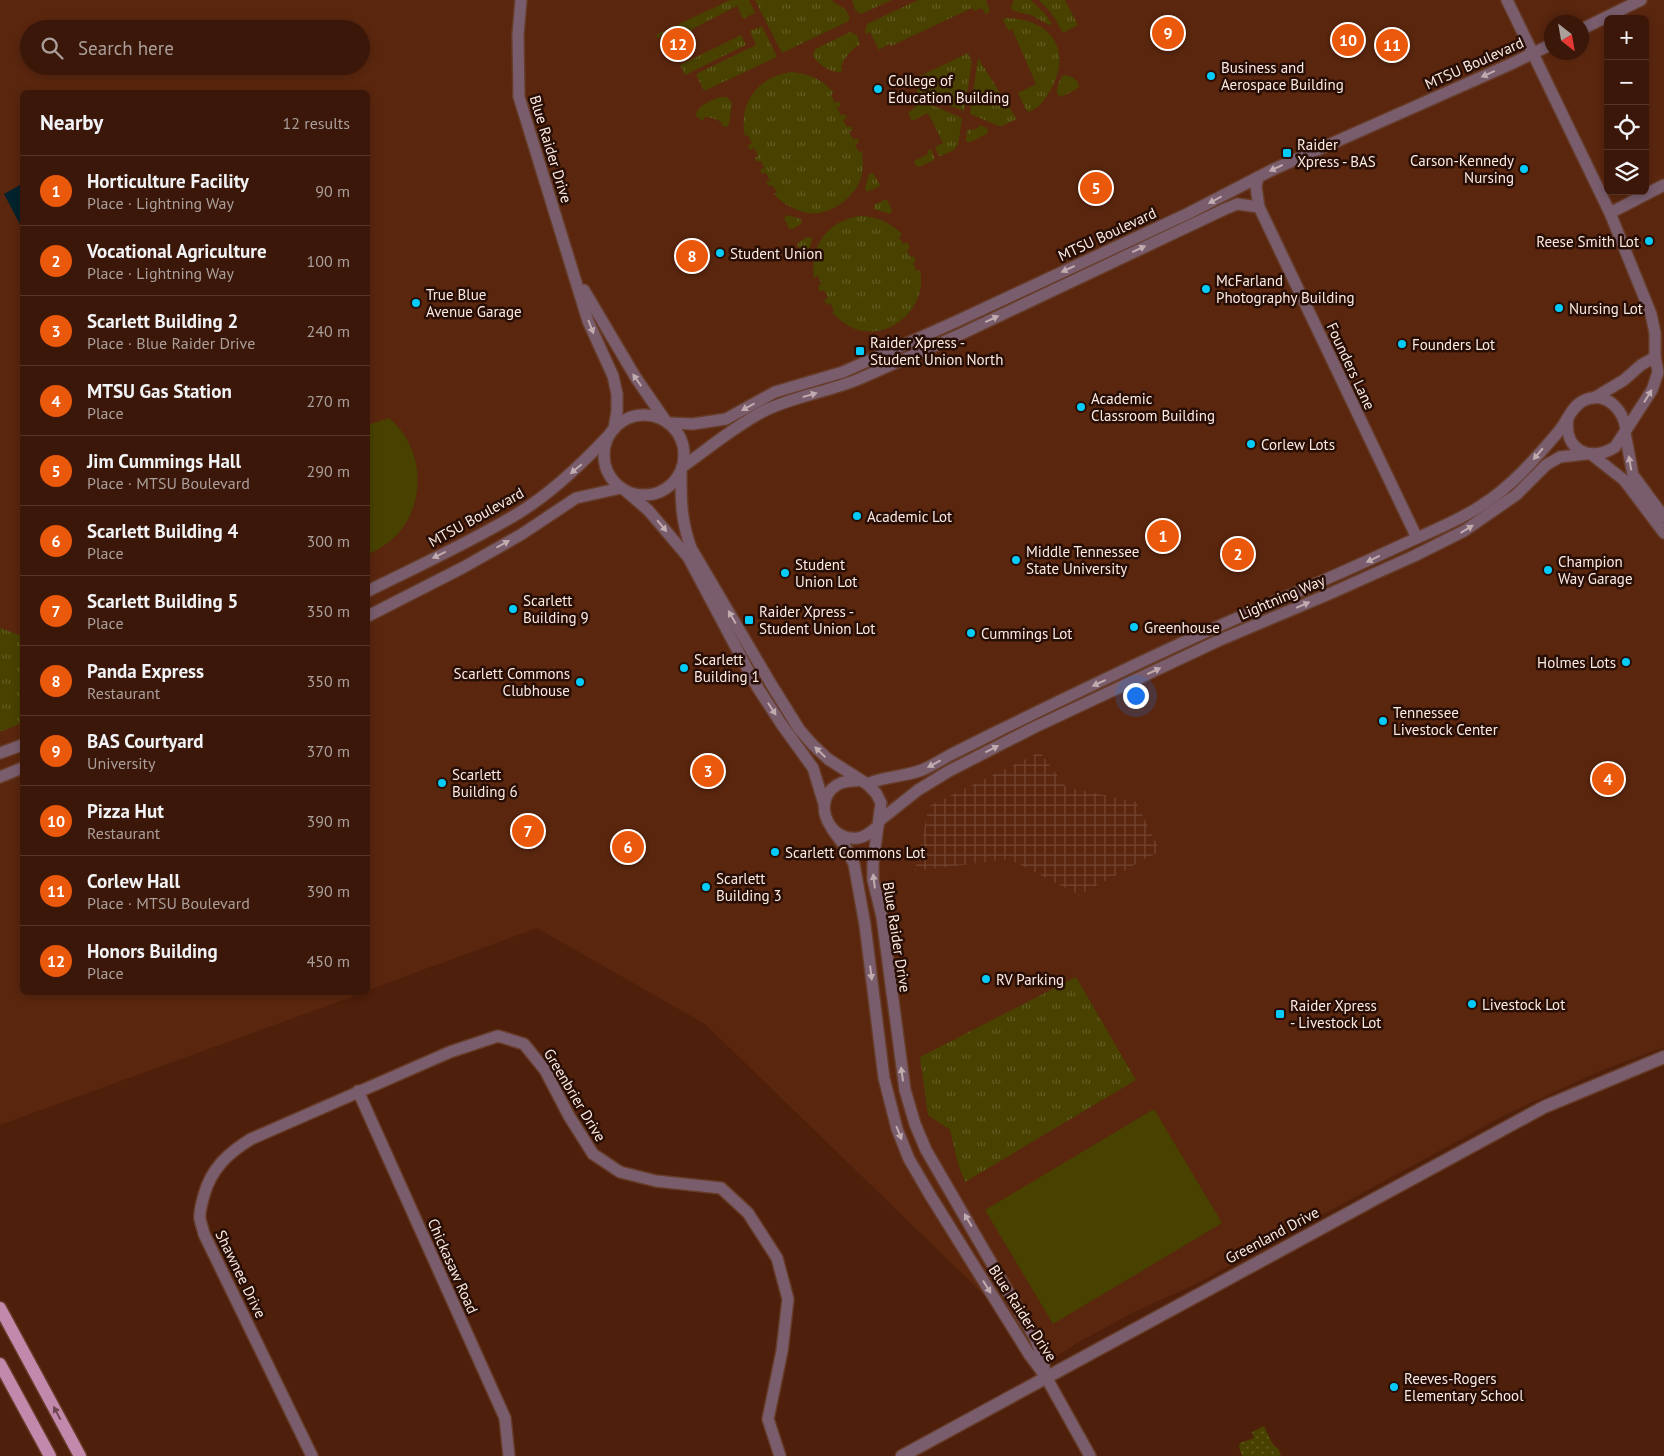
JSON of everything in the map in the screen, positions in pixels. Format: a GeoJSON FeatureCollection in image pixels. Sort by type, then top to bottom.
{"type":"FeatureCollection","features":[{"type":"Feature","properties":{"kind":"main road"},"geometry":{"type":"LineString","coordinates":[[0,1308],[80,1456]]}},
{"type":"Feature","properties":{"kind":"main road"},"geometry":{"type":"LineString","coordinates":[[0,1364],[50,1456]]}},
{"type":"Feature","properties":{"kind":"street","name":"Blue Raider Drive"},"geometry":{"type":"LineString","coordinates":[[521,0],[518,35],[519,97],[588,321],[613,376],[616,388],[617,411],[612,432]]}},
{"type":"Feature","properties":{"kind":"street"},"geometry":{"type":"LineString","coordinates":[[1507,0],[1610,213],[1652,314],[1658,372],[1652,390],[1615,447],[1606,453],[1589,454]]}},
{"type":"Feature","properties":{"kind":"street"},"geometry":{"type":"LineString","coordinates":[[1589,26],[1641,0]]}},
{"type":"Feature","properties":{"kind":"street","name":"MTSU Boulevard"},"geometry":{"type":"LineString","coordinates":[[666,422],[693,424],[726,418],[775,392],[842,372],[955,322],[1189,213],[1258,177],[1544,48]]}},
{"type":"Feature","properties":{"kind":"street","name":"Founders Lane"},"geometry":{"type":"LineString","coordinates":[[1258,177],[1256,187],[1259,207],[1417,538]]}},
{"type":"Feature","properties":{"kind":"street"},"geometry":{"type":"LineString","coordinates":[[1610,213],[1664,185]]}},
{"type":"Feature","properties":{"kind":"street","name":"MTSU Boulevard"},"geometry":{"type":"LineString","coordinates":[[682,470],[728,434],[764,411],[859,379],[961,334],[1237,204],[1259,207]]}},
{"type":"Feature","properties":{"kind":"street","name":"Blue Raider Drive"},"geometry":{"type":"LineString","coordinates":[[574,273],[636,378],[666,422]]}},
{"type":"Feature","properties":{"kind":"street"},"geometry":{"type":"LineString","coordinates":[[1594,398],[1624,380],[1641,365],[1655,357]]}},
{"type":"Feature","properties":{"kind":"street"},"geometry":{"type":"LineString","coordinates":[[1664,517],[1633,475],[1622,415],[1615,405],[1603,398],[1584,400],[1568,416],[1569,437],[1576,448],[1589,454],[1624,480],[1664,533]]}},
{"type":"Feature","properties":{"kind":"street"},"geometry":{"type":"LineString","coordinates":[[643,415],[653,416],[666,422],[674,428],[681,438],[684,450],[681,509],[691,548],[799,729],[828,759],[864,782],[876,793],[881,803],[879,824],[870,833],[859,838],[847,837],[836,833],[832,828],[824,813],[824,804],[813,768],[756,684],[688,557],[648,510],[616,484],[608,473],[604,460],[605,447],[612,432],[624,421],[643,415]]}},
{"type":"Feature","properties":{"kind":"street","name":"Lightning Way"},"geometry":{"type":"LineString","coordinates":[[864,782],[923,770],[996,732],[1118,674],[1348,570],[1481,506],[1502,491],[1537,457],[1560,430],[1568,416]]}},
{"type":"Feature","properties":{"kind":"street","name":"MTSU Boulevard"},"geometry":{"type":"LineString","coordinates":[[370,589],[470,540],[518,513],[578,468],[612,432]]}},
{"type":"Feature","properties":{"kind":"street","name":"Lightning Way"},"geometry":{"type":"LineString","coordinates":[[879,824],[918,790],[949,771],[1033,728],[1236,633],[1329,594],[1464,531],[1516,495],[1546,465],[1560,457],[1589,454]]}},
{"type":"Feature","properties":{"kind":"street"},"geometry":{"type":"LineString","coordinates":[[370,615],[464,567],[522,534],[576,498],[624,490],[639,496],[663,491],[673,483],[682,470]]}},
{"type":"Feature","properties":{"kind":"street"},"geometry":{"type":"LineString","coordinates":[[0,754],[20,746]]}},
{"type":"Feature","properties":{"kind":"street"},"geometry":{"type":"LineString","coordinates":[[0,778],[20,769]]}},
{"type":"Feature","properties":{"kind":"street"},"geometry":{"type":"LineString","coordinates":[[824,804],[832,789],[840,784],[864,782]]}},
{"type":"Feature","properties":{"kind":"street","name":"Blue Raider Drive"},"geometry":{"type":"LineString","coordinates":[[879,824],[873,864],[873,880],[882,918],[905,1090],[915,1124],[926,1150],[1035,1338],[1042,1357],[1046,1377]]}},
{"type":"Feature","properties":{"kind":"street","name":"Blue Raider Drive"},"geometry":{"type":"LineString","coordinates":[[832,828],[846,848],[854,864],[865,925],[884,1078],[898,1129],[910,1159],[930,1195],[1029,1354],[1046,1377]]}},
{"type":"Feature","properties":{"kind":"street","name":"Greenbrier Drive"},"geometry":{"type":"LineString","coordinates":[[358,1091],[450,1052],[498,1036],[524,1044],[545,1070],[569,1116],[593,1154],[620,1172],[656,1181],[721,1188],[748,1213],[777,1258],[788,1298],[782,1351],[768,1420],[780,1456]]}},
{"type":"Feature","properties":{"kind":"street","name":"Greenland Drive"},"geometry":{"type":"LineString","coordinates":[[902,1456],[1544,1107],[1664,1057]]}},
{"type":"Feature","properties":{"kind":"street","name":"Shawnee Drive"},"geometry":{"type":"LineString","coordinates":[[312,1456],[204,1234],[200,1218],[201,1205],[206,1186],[214,1170],[234,1148],[358,1091]]}},
{"type":"Feature","properties":{"kind":"street","name":"Chickasaw Road"},"geometry":{"type":"LineString","coordinates":[[358,1091],[505,1418],[509,1456]]}},
{"type":"Feature","properties":{"kind":"street"},"geometry":{"type":"LineString","coordinates":[[1046,1377],[1090,1456]]}},
{"type":"Feature","properties":{"kind":"shaded area","name":"Middle Tennessee State University"},"geometry":{"type":"Polygon","coordinates":[[[0,0],[1664,0],[1664,1047],[1600,1071],[1507,1114],[1194,1285],[1136,1311],[1079,1342],[1051,1360],[705,1024],[537,928],[370,989],[370,90],[20,90],[20,995],[357,995],[0,1125],[0,0]]]}},
{"type":"Feature","properties":{"kind":"shaded area"},"geometry":{"type":"Polygon","coordinates":[[[1040,752],[1066,787],[1136,802],[1160,851],[1079,895],[1009,859],[915,871],[929,806],[1040,752]]]}},
{"type":"Feature","properties":{"kind":"green space"},"geometry":{"type":"Polygon","coordinates":[[[730,0],[749,0],[755,13],[743,19],[737,6],[679,37],[675,29],[657,38],[656,35],[730,0]]]}},
{"type":"Feature","properties":{"kind":"green space"},"geometry":{"type":"Polygon","coordinates":[[[755,0],[831,0],[846,10],[849,21],[782,53],[755,0]]]}},
{"type":"Feature","properties":{"kind":"green space"},"geometry":{"type":"Polygon","coordinates":[[[852,0],[892,0],[861,14],[855,10],[852,0]]]}},
{"type":"Feature","properties":{"kind":"green space"},"geometry":{"type":"Polygon","coordinates":[[[918,0],[986,0],[990,11],[986,15],[982,8],[974,11],[972,8],[879,50],[870,32],[866,34],[865,32],[867,24],[918,0]]]}},
{"type":"Feature","properties":{"kind":"green space"},"geometry":{"type":"Polygon","coordinates":[[[1014,0],[1031,0],[1052,24],[1049,25],[1031,15],[1013,11],[1011,7],[1014,0]]]}},
{"type":"Feature","properties":{"kind":"green space"},"geometry":{"type":"Polygon","coordinates":[[[1039,0],[1065,0],[1078,25],[1063,33],[1052,14],[1039,0]]]}},
{"type":"Feature","properties":{"kind":"green space"},"geometry":{"type":"Polygon","coordinates":[[[1007,18],[1036,24],[1054,40],[1058,51],[1057,76],[1050,91],[1036,108],[1029,112],[1026,110],[1018,93],[1036,84],[1012,29],[1009,31],[1002,19],[1007,18]]]}},
{"type":"Feature","properties":{"kind":"green space"},"geometry":{"type":"Polygon","coordinates":[[[762,26],[777,57],[704,91],[696,74],[756,45],[750,31],[762,26]]]}},
{"type":"Feature","properties":{"kind":"green space"},"geometry":{"type":"Polygon","coordinates":[[[850,32],[857,35],[860,44],[848,55],[841,68],[843,69],[840,72],[836,72],[820,64],[813,55],[815,49],[850,32]]]}},
{"type":"Feature","properties":{"kind":"green space"},"geometry":{"type":"Polygon","coordinates":[[[741,35],[746,45],[685,75],[680,65],[741,35]]]}},
{"type":"Feature","properties":{"kind":"green space"},"geometry":{"type":"Polygon","coordinates":[[[968,53],[972,62],[964,111],[917,93],[918,77],[968,53]]]}},
{"type":"Feature","properties":{"kind":"green space"},"geometry":{"type":"Polygon","coordinates":[[[978,58],[1016,118],[1015,120],[999,126],[970,114],[978,58]]]}},
{"type":"Feature","properties":{"kind":"green space"},"geometry":{"type":"Polygon","coordinates":[[[792,72],[815,78],[834,93],[831,95],[835,103],[839,101],[841,106],[837,108],[841,115],[845,114],[847,118],[843,120],[847,127],[851,126],[853,130],[849,132],[853,140],[857,138],[859,142],[855,145],[859,152],[862,151],[862,174],[856,188],[851,195],[836,207],[820,213],[799,211],[787,205],[774,194],[777,192],[772,185],[768,186],[766,182],[770,180],[766,173],[762,174],[760,170],[764,168],[761,161],[756,162],[755,158],[758,156],[754,148],[750,150],[748,145],[752,143],[748,135],[745,136],[745,113],[753,93],[769,79],[792,72]]]}},
{"type":"Feature","properties":{"kind":"green space"},"geometry":{"type":"Polygon","coordinates":[[[1064,75],[1074,78],[1078,82],[1079,87],[1061,97],[1057,94],[1057,89],[1064,75]]]}},
{"type":"Feature","properties":{"kind":"green space"},"geometry":{"type":"Polygon","coordinates":[[[720,97],[727,97],[732,103],[727,127],[722,126],[723,124],[719,121],[709,117],[704,117],[704,120],[702,120],[696,116],[702,106],[720,97]]]}},
{"type":"Feature","properties":{"kind":"green space"},"geometry":{"type":"Polygon","coordinates":[[[922,101],[962,118],[958,145],[954,150],[939,156],[935,147],[943,143],[928,113],[912,121],[908,113],[922,101]]]}},
{"type":"Feature","properties":{"kind":"green space"},"geometry":{"type":"Polygon","coordinates":[[[981,125],[988,129],[987,134],[971,142],[966,142],[967,130],[976,129],[981,125]]]}},
{"type":"Feature","properties":{"kind":"green space"},"geometry":{"type":"Polygon","coordinates":[[[931,149],[934,160],[919,167],[916,166],[914,161],[928,154],[927,151],[931,149]]]}},
{"type":"Feature","properties":{"kind":"green space"},"geometry":{"type":"Polygon","coordinates":[[[873,173],[880,185],[867,192],[865,188],[869,174],[873,173]]]}},
{"type":"Feature","properties":{"kind":"green space"},"geometry":{"type":"Polygon","coordinates":[[[887,200],[892,210],[890,214],[874,209],[874,205],[887,200]]]}},
{"type":"Feature","properties":{"kind":"green space"},"geometry":{"type":"Polygon","coordinates":[[[788,215],[801,219],[802,223],[793,229],[789,229],[784,218],[788,215]]]}},
{"type":"Feature","properties":{"kind":"green space"},"geometry":{"type":"Polygon","coordinates":[[[859,216],[882,220],[902,234],[899,237],[903,244],[907,242],[910,248],[907,250],[910,257],[914,256],[916,261],[913,263],[917,271],[920,270],[921,283],[919,295],[913,307],[896,324],[884,329],[858,330],[841,321],[832,313],[834,311],[830,303],[827,305],[824,300],[828,298],[824,290],[820,292],[818,286],[821,284],[818,276],[814,278],[813,266],[815,256],[823,237],[838,223],[859,216]]]}},
{"type":"Feature","properties":{"kind":"green space"},"geometry":{"type":"Polygon","coordinates":[[[807,237],[811,237],[812,240],[808,254],[805,256],[797,245],[807,237]]]}},
{"type":"Feature","properties":{"kind":"green space"},"geometry":{"type":"Polygon","coordinates":[[[389,418],[398,426],[414,455],[418,481],[413,507],[401,530],[390,541],[370,554],[370,424],[389,418]]]}},
{"type":"Feature","properties":{"kind":"green space"},"geometry":{"type":"Polygon","coordinates":[[[0,628],[20,635],[20,724],[0,732],[0,628]]]}},
{"type":"Feature","properties":{"kind":"green space"},"geometry":{"type":"Polygon","coordinates":[[[1076,977],[1136,1080],[965,1182],[958,1164],[950,1130],[928,1115],[920,1057],[1076,977]]]}},
{"type":"Feature","properties":{"kind":"green space"},"geometry":{"type":"Polygon","coordinates":[[[1154,1109],[1222,1223],[1053,1324],[985,1210],[1154,1109]]]}},
{"type":"Feature","properties":{"kind":"green space"},"geometry":{"type":"Polygon","coordinates":[[[1264,1426],[1281,1456],[1242,1456],[1239,1447],[1240,1443],[1254,1438],[1252,1432],[1264,1426]]]}},
{"type":"Feature","properties":{"kind":"water"},"geometry":{"type":"Polygon","coordinates":[[[20,185],[20,224],[4,194],[20,185]]]}},
{"type":"Feature","properties":{"kind":"place","name":"BAS Courtyard"},"geometry":{"type":"Point","coordinates":[1168,33]}},
{"type":"Feature","properties":{"kind":"place","name":"Pizza Hut"},"geometry":{"type":"Point","coordinates":[1348,40]}},
{"type":"Feature","properties":{"kind":"place","name":"Honors Building"},"geometry":{"type":"Point","coordinates":[678,44]}},
{"type":"Feature","properties":{"kind":"place","name":"Corlew Hall"},"geometry":{"type":"Point","coordinates":[1392,45]}},
{"type":"Feature","properties":{"kind":"place","name":"Business and Aerospace Building"},"geometry":{"type":"Point","coordinates":[1211,76]}},
{"type":"Feature","properties":{"kind":"place","name":"College of Education Building"},"geometry":{"type":"Point","coordinates":[878,89]}},
{"type":"Feature","properties":{"kind":"place","name":"Raider Xpress - BAS"},"geometry":{"type":"Point","coordinates":[1287,153]}},
{"type":"Feature","properties":{"kind":"place","name":"Carson-Kennedy Nursing"},"geometry":{"type":"Point","coordinates":[1524,169]}},
{"type":"Feature","properties":{"kind":"place","name":"Jim Cummings Hall"},"geometry":{"type":"Point","coordinates":[1096,188]}},
{"type":"Feature","properties":{"kind":"place","name":"Reese Smith Lot"},"geometry":{"type":"Point","coordinates":[1649,241]}},
{"type":"Feature","properties":{"kind":"place","name":"Student Union"},"geometry":{"type":"Point","coordinates":[720,253]}},
{"type":"Feature","properties":{"kind":"place","name":"Panda Express"},"geometry":{"type":"Point","coordinates":[692,256]}},
{"type":"Feature","properties":{"kind":"place","name":"McFarland Photography Building"},"geometry":{"type":"Point","coordinates":[1206,289]}},
{"type":"Feature","properties":{"kind":"place","name":"True Blue Avenue Garage"},"geometry":{"type":"Point","coordinates":[416,303]}},
{"type":"Feature","properties":{"kind":"place","name":"Nursing Lot"},"geometry":{"type":"Point","coordinates":[1559,308]}},
{"type":"Feature","properties":{"kind":"place","name":"Founders Lot"},"geometry":{"type":"Point","coordinates":[1402,344]}},
{"type":"Feature","properties":{"kind":"place","name":"Raider Xpress - Student Union North"},"geometry":{"type":"Point","coordinates":[860,351]}},
{"type":"Feature","properties":{"kind":"place","name":"Academic Classroom Building"},"geometry":{"type":"Point","coordinates":[1081,407]}},
{"type":"Feature","properties":{"kind":"place","name":"Corlew Lots"},"geometry":{"type":"Point","coordinates":[1251,444]}},
{"type":"Feature","properties":{"kind":"place","name":"Academic Lot"},"geometry":{"type":"Point","coordinates":[857,516]}},
{"type":"Feature","properties":{"kind":"place","name":"Horticulture Facility"},"geometry":{"type":"Point","coordinates":[1163,536]}},
{"type":"Feature","properties":{"kind":"place","name":"Vocational Agriculture"},"geometry":{"type":"Point","coordinates":[1238,554]}},
{"type":"Feature","properties":{"kind":"place","name":"Middle Tennessee State University"},"geometry":{"type":"Point","coordinates":[1016,560]}},
{"type":"Feature","properties":{"kind":"place","name":"Champion Way Garage"},"geometry":{"type":"Point","coordinates":[1548,570]}},
{"type":"Feature","properties":{"kind":"place","name":"Student Union Lot"},"geometry":{"type":"Point","coordinates":[785,573]}},
{"type":"Feature","properties":{"kind":"place","name":"Scarlett Building 9"},"geometry":{"type":"Point","coordinates":[513,609]}},
{"type":"Feature","properties":{"kind":"place","name":"Raider Xpress - Student Union Lot"},"geometry":{"type":"Point","coordinates":[749,620]}},
{"type":"Feature","properties":{"kind":"place","name":"Greenhouse"},"geometry":{"type":"Point","coordinates":[1134,627]}},
{"type":"Feature","properties":{"kind":"place","name":"Cummings Lot"},"geometry":{"type":"Point","coordinates":[971,633]}},
{"type":"Feature","properties":{"kind":"place","name":"Holmes Lots"},"geometry":{"type":"Point","coordinates":[1626,662]}},
{"type":"Feature","properties":{"kind":"place","name":"Scarlett Building 1"},"geometry":{"type":"Point","coordinates":[684,668]}},
{"type":"Feature","properties":{"kind":"place","name":"Scarlett Commons Clubhouse"},"geometry":{"type":"Point","coordinates":[580,682]}},
{"type":"Feature","properties":{"kind":"place","name":"Tennessee Livestock Center"},"geometry":{"type":"Point","coordinates":[1383,721]}},
{"type":"Feature","properties":{"kind":"place","name":"Scarlett Building 2"},"geometry":{"type":"Point","coordinates":[708,771]}},
{"type":"Feature","properties":{"kind":"place","name":"MTSU Gas Station"},"geometry":{"type":"Point","coordinates":[1608,779]}},
{"type":"Feature","properties":{"kind":"place","name":"Scarlett Building 6"},"geometry":{"type":"Point","coordinates":[442,783]}},
{"type":"Feature","properties":{"kind":"place","name":"Scarlett Building 5"},"geometry":{"type":"Point","coordinates":[528,831]}},
{"type":"Feature","properties":{"kind":"place","name":"Scarlett Building 4"},"geometry":{"type":"Point","coordinates":[628,847]}},
{"type":"Feature","properties":{"kind":"place","name":"Scarlett Commons Lot"},"geometry":{"type":"Point","coordinates":[775,852]}},
{"type":"Feature","properties":{"kind":"place","name":"Scarlett Building 3"},"geometry":{"type":"Point","coordinates":[706,887]}},
{"type":"Feature","properties":{"kind":"place","name":"RV Parking"},"geometry":{"type":"Point","coordinates":[986,979]}},
{"type":"Feature","properties":{"kind":"place","name":"Livestock Lot"},"geometry":{"type":"Point","coordinates":[1472,1004]}},
{"type":"Feature","properties":{"kind":"place","name":"Raider Xpress - Livestock Lot"},"geometry":{"type":"Point","coordinates":[1280,1014]}},
{"type":"Feature","properties":{"kind":"place","name":"Reeves-Rogers Elementary School"},"geometry":{"type":"Point","coordinates":[1394,1387]}}]}
